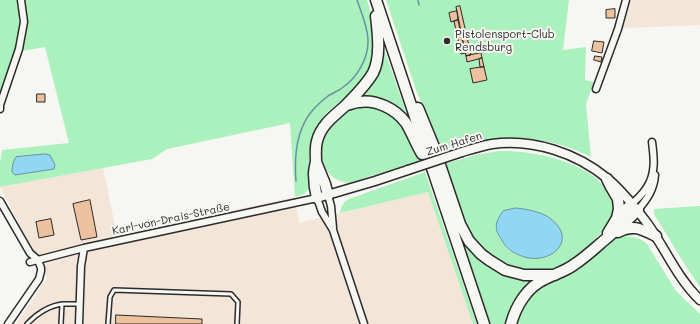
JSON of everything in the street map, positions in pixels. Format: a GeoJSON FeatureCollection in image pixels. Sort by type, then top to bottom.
{"type":"FeatureCollection","features":[{"type":"Feature","properties":{"kind":"highway"},"geometry":{"type":"LineString","coordinates":[[375,0],[484,324]]}},
{"type":"Feature","properties":{"kind":"highway"},"geometry":{"type":"LineString","coordinates":[[317,198],[314,183],[316,150],[322,129],[328,121],[357,94],[374,72],[378,52],[375,0]]}},
{"type":"Feature","properties":{"kind":"highway"},"geometry":{"type":"LineString","coordinates":[[399,72],[409,86],[434,147],[460,224],[469,241],[481,254],[505,270],[524,275],[555,275]]}},
{"type":"Feature","properties":{"kind":"highway"},"geometry":{"type":"LineString","coordinates":[[345,106],[359,102],[369,102],[385,106],[393,110],[405,122],[434,175]]}},
{"type":"Feature","properties":{"kind":"highway"},"geometry":{"type":"LineString","coordinates":[[316,162],[328,195]]}},
{"type":"Feature","properties":{"kind":"highway"},"geometry":{"type":"LineString","coordinates":[[602,242],[617,218],[619,209],[618,199],[607,179]]}},
{"type":"Feature","properties":{"kind":"highway"},"geometry":{"type":"LineString","coordinates":[[511,324],[519,304],[529,290],[544,279],[563,272],[574,265],[612,234],[635,207]]}},
{"type":"Feature","properties":{"kind":"highway"},"geometry":{"type":"LineString","coordinates":[[617,218],[635,207]]}},
{"type":"Feature","properties":{"kind":"highway"},"geometry":{"type":"LineString","coordinates":[[612,234],[626,228],[631,228],[643,230],[656,236]]}},
{"type":"Feature","properties":{"kind":"main road","name":"Zum Hafen"},"geometry":{"type":"LineString","coordinates":[[317,198],[478,147],[506,143],[542,147],[559,152],[582,162],[596,170],[621,191],[635,207],[656,236],[681,278],[700,300]]}},
{"type":"Feature","properties":{"kind":"street"},"geometry":{"type":"LineString","coordinates":[[0,109],[0,105],[19,49],[24,22],[21,0]]}},
{"type":"Feature","properties":{"kind":"street"},"geometry":{"type":"LineString","coordinates":[[596,89],[618,28],[626,0]]}},
{"type":"Feature","properties":{"kind":"street"},"geometry":{"type":"LineString","coordinates":[[635,207],[647,199],[652,190],[655,177],[655,167],[652,142]]}},
{"type":"Feature","properties":{"kind":"street"},"geometry":{"type":"LineString","coordinates":[[328,195],[331,206],[333,230]]}},
{"type":"Feature","properties":{"kind":"street"},"geometry":{"type":"LineString","coordinates":[[317,198],[322,212],[333,230],[364,324]]}},
{"type":"Feature","properties":{"kind":"street","name":"Karl-von-Drais-Straße"},"geometry":{"type":"LineString","coordinates":[[30,262],[84,248],[317,198]]}},
{"type":"Feature","properties":{"kind":"street"},"geometry":{"type":"LineString","coordinates":[[0,201],[30,253],[38,260],[41,268],[39,279],[8,324]]}},
{"type":"Feature","properties":{"kind":"street"},"geometry":{"type":"LineString","coordinates":[[79,324],[81,266],[84,248]]}},
{"type":"Feature","properties":{"kind":"lane"},"geometry":{"type":"LineString","coordinates":[[108,324],[110,297],[114,290],[231,294],[238,302],[237,324]]}},
{"type":"Feature","properties":{"kind":"lane"},"geometry":{"type":"LineString","coordinates":[[27,324],[33,318],[48,309],[62,304],[80,304]]}},
{"type":"Feature","properties":{"kind":"lane"},"geometry":{"type":"LineString","coordinates":[[61,324],[62,304]]}},
{"type":"Feature","properties":{"kind":"shaded area"},"geometry":{"type":"Polygon","coordinates":[[[632,0],[700,0],[700,25],[623,28],[632,0]]]}},
{"type":"Feature","properties":{"kind":"shaded area"},"geometry":{"type":"Polygon","coordinates":[[[103,168],[117,235],[295,197],[299,223],[428,192],[473,324],[16,324],[47,278],[0,187],[103,168]]]}},
{"type":"Feature","properties":{"kind":"green space"},"geometry":{"type":"Polygon","coordinates":[[[0,0],[19,0],[21,22],[16,50],[0,95],[0,0]]]}},
{"type":"Feature","properties":{"kind":"green space"},"geometry":{"type":"Polygon","coordinates":[[[25,0],[367,0],[374,22],[376,41],[370,69],[355,91],[327,112],[315,130],[309,153],[310,188],[304,194],[295,197],[290,123],[167,149],[152,159],[0,187],[0,163],[2,150],[69,143],[45,47],[22,51],[27,22],[25,0]]]}},
{"type":"Feature","properties":{"kind":"green space"},"geometry":{"type":"Polygon","coordinates":[[[386,0],[569,0],[563,50],[586,47],[585,80],[594,82],[586,104],[591,157],[554,143],[517,138],[479,141],[441,150],[416,90],[386,0]]]}},
{"type":"Feature","properties":{"kind":"green space"},"geometry":{"type":"Polygon","coordinates":[[[384,49],[407,115],[406,116],[357,100],[382,57],[384,49]]]}},
{"type":"Feature","properties":{"kind":"green space"},"geometry":{"type":"Polygon","coordinates":[[[362,106],[377,107],[395,115],[414,143],[421,160],[349,183],[338,180],[330,175],[325,168],[322,159],[323,141],[327,131],[343,114],[362,106]]]}},
{"type":"Feature","properties":{"kind":"green space"},"geometry":{"type":"Polygon","coordinates":[[[500,151],[525,152],[567,162],[580,168],[591,174],[600,182],[608,193],[614,206],[617,206],[611,223],[577,257],[564,266],[542,273],[511,269],[492,258],[477,244],[471,235],[465,224],[445,164],[475,155],[500,151]],[[516,208],[503,211],[499,237],[509,251],[535,259],[561,232],[552,219],[516,208]]]}},
{"type":"Feature","properties":{"kind":"green space"},"geometry":{"type":"Polygon","coordinates":[[[425,172],[477,324],[473,324],[428,192],[340,213],[343,205],[349,199],[425,172]]]}},
{"type":"Feature","properties":{"kind":"green space"},"geometry":{"type":"Polygon","coordinates":[[[700,206],[700,287],[654,214],[654,209],[700,206]]]}},
{"type":"Feature","properties":{"kind":"green space"},"geometry":{"type":"Polygon","coordinates":[[[454,217],[479,257],[537,280],[509,324],[488,324],[454,217]]]}},
{"type":"Feature","properties":{"kind":"green space"},"geometry":{"type":"Polygon","coordinates":[[[634,231],[634,235],[626,237],[638,238],[647,244],[676,291],[700,314],[700,324],[516,324],[526,304],[540,288],[622,235],[634,231]]]}},
{"type":"Feature","properties":{"kind":"water"},"geometry":{"type":"Polygon","coordinates":[[[45,154],[50,155],[55,165],[54,169],[15,175],[12,172],[16,157],[45,154]]]}},
{"type":"Feature","properties":{"kind":"water"},"geometry":{"type":"Polygon","coordinates":[[[516,208],[539,213],[551,219],[559,228],[562,236],[561,244],[556,250],[549,255],[540,258],[530,258],[516,254],[506,247],[498,234],[496,226],[503,211],[516,208]]]}},
{"type":"Feature","properties":{"kind":"building"},"geometry":{"type":"Polygon","coordinates":[[[460,6],[471,55],[466,56],[456,7],[460,6]]]}},
{"type":"Feature","properties":{"kind":"building"},"geometry":{"type":"Polygon","coordinates":[[[615,9],[615,18],[606,18],[606,10],[615,9]]]}},
{"type":"Feature","properties":{"kind":"building"},"geometry":{"type":"Polygon","coordinates":[[[457,11],[458,20],[451,22],[449,13],[457,11]]]}},
{"type":"Feature","properties":{"kind":"building"},"geometry":{"type":"Polygon","coordinates":[[[458,20],[465,53],[461,54],[454,21],[458,20]]]}},
{"type":"Feature","properties":{"kind":"building"},"geometry":{"type":"Polygon","coordinates":[[[594,41],[604,42],[602,53],[592,51],[594,41]]]}},
{"type":"Feature","properties":{"kind":"building"},"geometry":{"type":"Polygon","coordinates":[[[481,53],[482,58],[467,62],[466,56],[481,53]]]}},
{"type":"Feature","properties":{"kind":"building"},"geometry":{"type":"Polygon","coordinates":[[[595,56],[602,57],[601,62],[594,60],[595,56]]]}},
{"type":"Feature","properties":{"kind":"building"},"geometry":{"type":"Polygon","coordinates":[[[482,58],[484,67],[480,67],[479,59],[482,58]]]}},
{"type":"Feature","properties":{"kind":"building"},"geometry":{"type":"Polygon","coordinates":[[[484,67],[487,80],[473,83],[470,69],[484,67]]]}},
{"type":"Feature","properties":{"kind":"building"},"geometry":{"type":"Polygon","coordinates":[[[37,94],[45,94],[45,102],[37,102],[37,94]]]}},
{"type":"Feature","properties":{"kind":"building"},"geometry":{"type":"Polygon","coordinates":[[[90,200],[97,237],[81,240],[73,204],[90,200]]]}},
{"type":"Feature","properties":{"kind":"building"},"geometry":{"type":"Polygon","coordinates":[[[51,219],[54,235],[39,238],[36,222],[51,219]]]}},
{"type":"Feature","properties":{"kind":"building"},"geometry":{"type":"Polygon","coordinates":[[[116,315],[202,319],[202,324],[116,324],[116,315]]]}},
{"type":"Feature","properties":{"kind":"waterway"},"geometry":{"type":"LineString","coordinates":[[296,181],[295,162],[297,144],[302,126],[314,109],[322,101],[353,79],[364,60],[368,46],[368,39],[364,19],[357,0]]}},
{"type":"Feature","properties":{"kind":"waterway"},"geometry":{"type":"LineString","coordinates":[[418,0],[419,5]]}},
{"type":"Feature","properties":{"kind":"place","name":"Pistolensport-Club Rendsburg"},"geometry":{"type":"Point","coordinates":[447,41]}}]}
